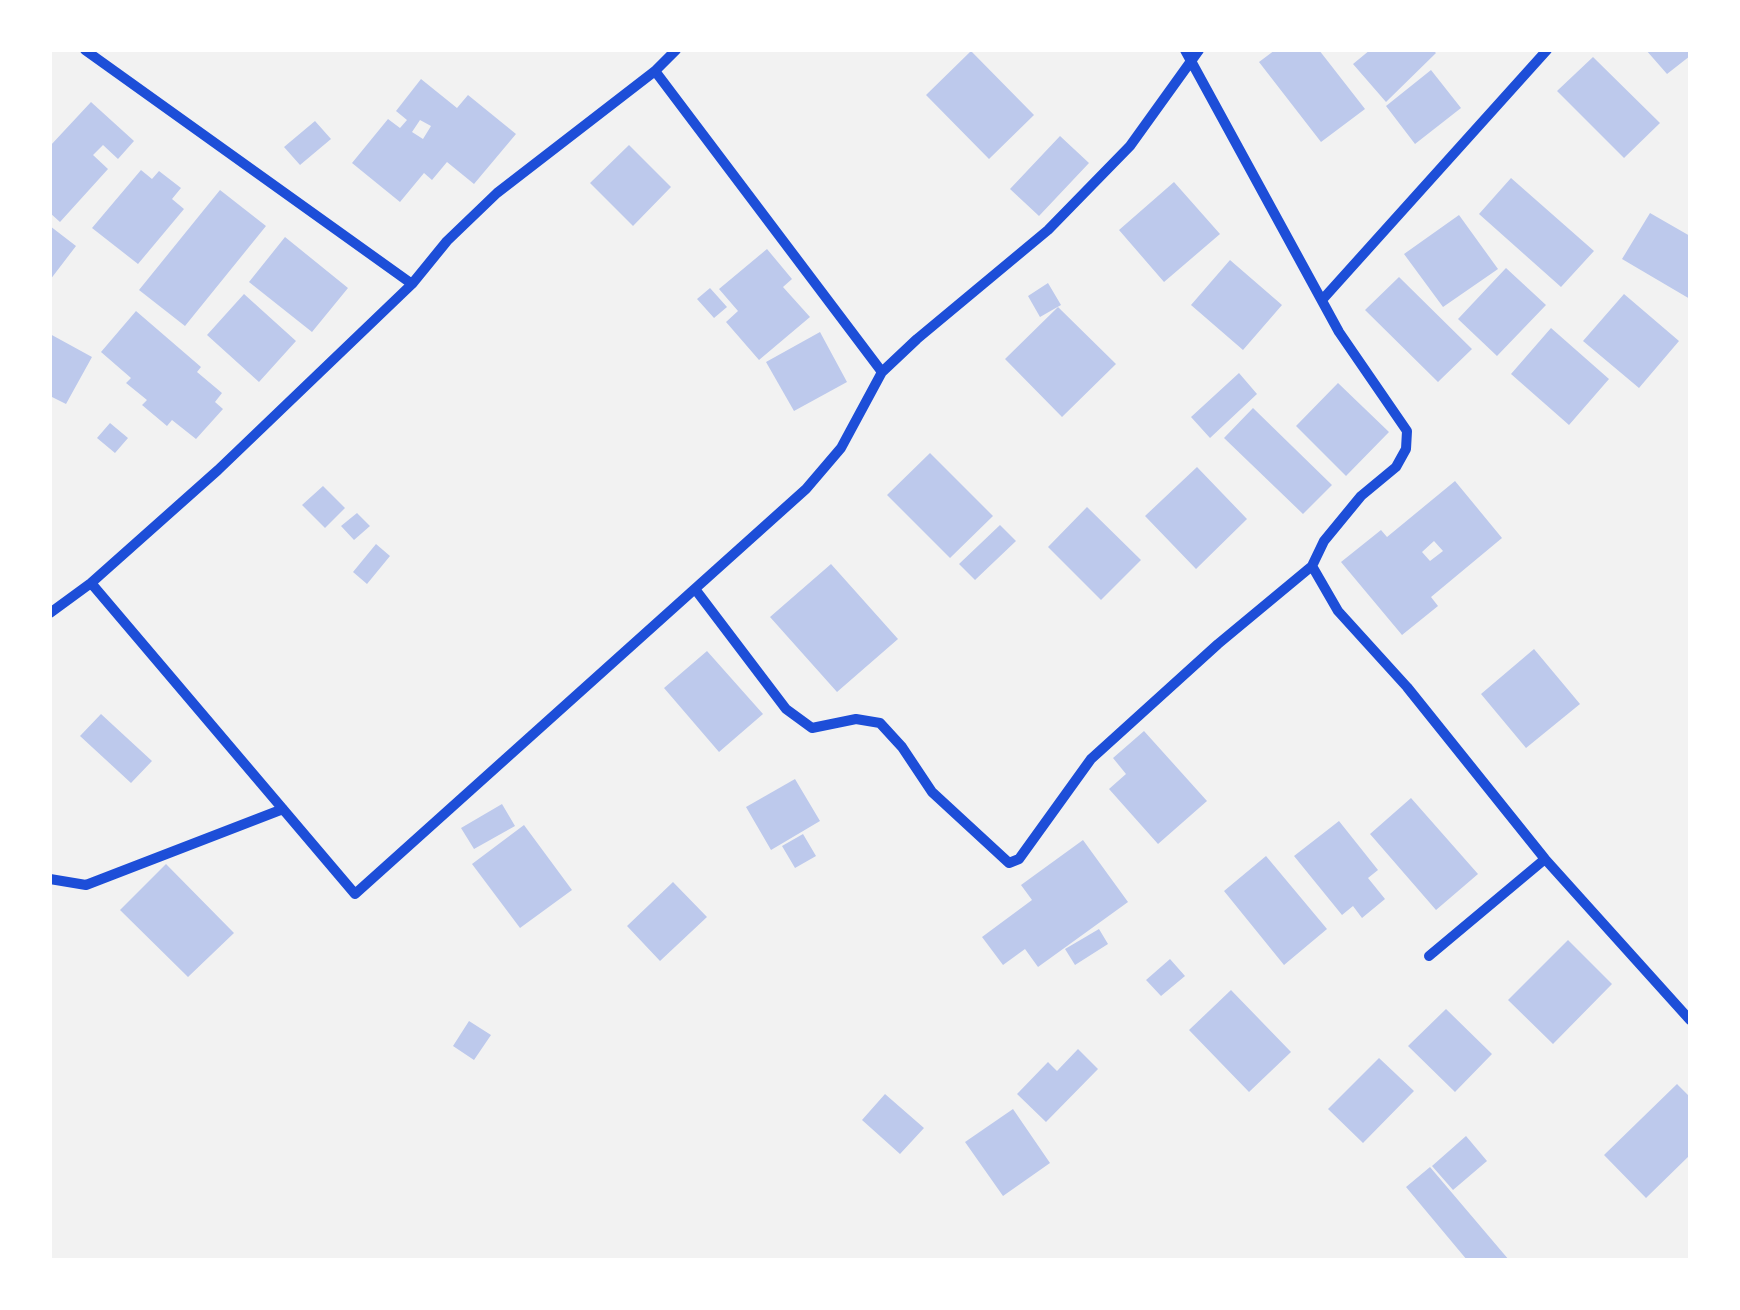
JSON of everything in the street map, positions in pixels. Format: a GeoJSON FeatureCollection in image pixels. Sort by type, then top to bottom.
{"type":"FeatureCollection","features":[{"type":"Feature","properties":{"kind":"street"},"geometry":{"type":"LineString","coordinates":[[84,50],[412,284]]}},
{"type":"Feature","properties":{"kind":"street"},"geometry":{"type":"LineString","coordinates":[[50,613],[91,583],[218,470],[412,284],[447,241],[498,192],[654,72],[676,50]]}},
{"type":"Feature","properties":{"kind":"street"},"geometry":{"type":"LineString","coordinates":[[91,583],[355,894],[806,490],[841,448],[882,372],[1048,230],[1130,146],[1188,55],[1200,50]]}},
{"type":"Feature","properties":{"kind":"street"},"geometry":{"type":"LineString","coordinates":[[1322,300],[1547,50]]}},
{"type":"Feature","properties":{"kind":"street"},"geometry":{"type":"LineString","coordinates":[[695,590],[786,709],[812,728],[856,719],[880,723],[902,747],[932,792],[1009,864],[1019,859],[1091,759],[1218,644],[1312,566],[1324,541],[1361,496],[1396,467],[1406,449],[1407,431],[1339,332],[1188,55]]}},
{"type":"Feature","properties":{"kind":"street"},"geometry":{"type":"LineString","coordinates":[[654,72],[882,372]]}},
{"type":"Feature","properties":{"kind":"street"},"geometry":{"type":"LineString","coordinates":[[1312,566],[1338,611],[1406,687],[1545,859],[1690,1020]]}},
{"type":"Feature","properties":{"kind":"street"},"geometry":{"type":"LineString","coordinates":[[50,879],[86,885],[283,809]]}},
{"type":"Feature","properties":{"kind":"street"},"geometry":{"type":"LineString","coordinates":[[1429,956],[1545,859]]}},
{"type":"Feature","properties":{"kind":"building"},"geometry":{"type":"Polygon","coordinates":[[[1275,50],[1319,50],[1365,109],[1321,142],[1259,62],[1275,50]]]}},
{"type":"Feature","properties":{"kind":"building"},"geometry":{"type":"Polygon","coordinates":[[[1370,50],[1436,53],[1386,102],[1353,64],[1370,50]]]}},
{"type":"Feature","properties":{"kind":"building"},"geometry":{"type":"Polygon","coordinates":[[[1646,50],[1690,50],[1690,56],[1667,74],[1646,50]]]}},
{"type":"Feature","properties":{"kind":"building"},"geometry":{"type":"Polygon","coordinates":[[[971,51],[1034,115],[989,159],[926,95],[971,51]]]}},
{"type":"Feature","properties":{"kind":"building"},"geometry":{"type":"Polygon","coordinates":[[[1593,57],[1660,123],[1624,158],[1557,91],[1593,57]]]}},
{"type":"Feature","properties":{"kind":"building"},"geometry":{"type":"Polygon","coordinates":[[[1431,70],[1461,108],[1415,144],[1386,106],[1431,70]]]}},
{"type":"Feature","properties":{"kind":"building"},"geometry":{"type":"Polygon","coordinates":[[[421,79],[457,108],[468,95],[516,134],[474,184],[447,162],[432,180],[424,173],[400,202],[352,163],[388,119],[400,128],[407,120],[396,111],[421,79]],[[420,120],[412,132],[423,139],[431,126],[420,120]]]}},
{"type":"Feature","properties":{"kind":"building"},"geometry":{"type":"Polygon","coordinates":[[[91,102],[134,141],[118,159],[103,145],[93,155],[108,169],[60,222],[50,213],[50,146],[91,102]]]}},
{"type":"Feature","properties":{"kind":"building"},"geometry":{"type":"Polygon","coordinates":[[[315,121],[331,139],[300,165],[284,147],[315,121]]]}},
{"type":"Feature","properties":{"kind":"building"},"geometry":{"type":"Polygon","coordinates":[[[1060,136],[1089,163],[1039,216],[1010,189],[1060,136]]]}},
{"type":"Feature","properties":{"kind":"building"},"geometry":{"type":"Polygon","coordinates":[[[629,145],[671,187],[633,226],[590,183],[629,145]]]}},
{"type":"Feature","properties":{"kind":"building"},"geometry":{"type":"Polygon","coordinates":[[[141,170],[152,179],[159,171],[181,188],[172,199],[184,209],[138,264],[92,228],[141,170]]]}},
{"type":"Feature","properties":{"kind":"building"},"geometry":{"type":"Polygon","coordinates":[[[1511,178],[1594,251],[1561,287],[1479,214],[1511,178]]]}},
{"type":"Feature","properties":{"kind":"building"},"geometry":{"type":"Polygon","coordinates":[[[1174,182],[1220,234],[1164,282],[1119,230],[1174,182]]]}},
{"type":"Feature","properties":{"kind":"building"},"geometry":{"type":"Polygon","coordinates":[[[220,190],[266,226],[185,326],[139,290],[220,190]]]}},
{"type":"Feature","properties":{"kind":"building"},"geometry":{"type":"Polygon","coordinates":[[[1650,213],[1690,236],[1690,299],[1622,259],[1650,213]]]}},
{"type":"Feature","properties":{"kind":"building"},"geometry":{"type":"Polygon","coordinates":[[[1459,215],[1498,269],[1443,307],[1404,254],[1459,215]]]}},
{"type":"Feature","properties":{"kind":"building"},"geometry":{"type":"Polygon","coordinates":[[[50,226],[76,246],[50,280],[50,226]]]}},
{"type":"Feature","properties":{"kind":"building"},"geometry":{"type":"Polygon","coordinates":[[[285,237],[348,288],[312,332],[249,282],[285,237]]]}},
{"type":"Feature","properties":{"kind":"building"},"geometry":{"type":"Polygon","coordinates":[[[767,249],[792,279],[783,287],[810,317],[759,360],[726,322],[738,311],[719,289],[767,249]]]}},
{"type":"Feature","properties":{"kind":"building"},"geometry":{"type":"Polygon","coordinates":[[[1230,260],[1282,305],[1243,350],[1191,305],[1230,260]]]}},
{"type":"Feature","properties":{"kind":"building"},"geometry":{"type":"Polygon","coordinates":[[[1506,268],[1546,305],[1497,356],[1458,319],[1506,268]]]}},
{"type":"Feature","properties":{"kind":"building"},"geometry":{"type":"Polygon","coordinates":[[[1399,277],[1472,349],[1438,382],[1365,310],[1399,277]]]}},
{"type":"Feature","properties":{"kind":"building"},"geometry":{"type":"Polygon","coordinates":[[[1048,283],[1061,305],[1040,317],[1028,296],[1048,283]]]}},
{"type":"Feature","properties":{"kind":"building"},"geometry":{"type":"Polygon","coordinates":[[[710,288],[727,307],[714,318],[697,299],[710,288]]]}},
{"type":"Feature","properties":{"kind":"building"},"geometry":{"type":"Polygon","coordinates":[[[244,294],[296,341],[259,382],[207,335],[244,294]]]}},
{"type":"Feature","properties":{"kind":"building"},"geometry":{"type":"Polygon","coordinates":[[[1624,294],[1679,341],[1639,388],[1583,341],[1624,294]]]}},
{"type":"Feature","properties":{"kind":"building"},"geometry":{"type":"Polygon","coordinates":[[[1058,307],[1116,364],[1062,417],[1005,359],[1058,307]]]}},
{"type":"Feature","properties":{"kind":"building"},"geometry":{"type":"Polygon","coordinates":[[[136,311],[201,367],[197,372],[222,393],[215,402],[223,409],[196,439],[172,420],[167,426],[142,405],[147,400],[126,383],[131,378],[101,352],[136,311]]]}},
{"type":"Feature","properties":{"kind":"building"},"geometry":{"type":"Polygon","coordinates":[[[1551,328],[1609,379],[1569,425],[1511,374],[1551,328]]]}},
{"type":"Feature","properties":{"kind":"building"},"geometry":{"type":"Polygon","coordinates":[[[820,332],[847,382],[794,411],[766,362],[820,332]]]}},
{"type":"Feature","properties":{"kind":"building"},"geometry":{"type":"Polygon","coordinates":[[[50,334],[92,357],[66,404],[50,396],[50,334]]]}},
{"type":"Feature","properties":{"kind":"building"},"geometry":{"type":"Polygon","coordinates":[[[1239,373],[1257,394],[1210,438],[1191,417],[1239,373]]]}},
{"type":"Feature","properties":{"kind":"building"},"geometry":{"type":"Polygon","coordinates":[[[1338,383],[1389,432],[1346,476],[1296,426],[1338,383]]]}},
{"type":"Feature","properties":{"kind":"building"},"geometry":{"type":"Polygon","coordinates":[[[1253,408],[1332,485],[1303,514],[1224,438],[1253,408]]]}},
{"type":"Feature","properties":{"kind":"building"},"geometry":{"type":"Polygon","coordinates":[[[110,423],[128,438],[115,453],[97,438],[110,423]]]}},
{"type":"Feature","properties":{"kind":"building"},"geometry":{"type":"Polygon","coordinates":[[[930,453],[993,516],[950,558],[887,495],[930,453]]]}},
{"type":"Feature","properties":{"kind":"building"},"geometry":{"type":"Polygon","coordinates":[[[1197,467],[1247,519],[1196,569],[1145,516],[1197,467]]]}},
{"type":"Feature","properties":{"kind":"building"},"geometry":{"type":"Polygon","coordinates":[[[1455,481],[1502,538],[1431,597],[1438,606],[1402,635],[1341,562],[1381,530],[1387,537],[1455,481]],[[1434,541],[1422,552],[1430,561],[1443,551],[1434,541]]]}},
{"type":"Feature","properties":{"kind":"building"},"geometry":{"type":"Polygon","coordinates":[[[323,486],[345,508],[325,528],[302,505],[323,486]]]}},
{"type":"Feature","properties":{"kind":"building"},"geometry":{"type":"Polygon","coordinates":[[[1087,507],[1141,560],[1101,600],[1048,547],[1087,507]]]}},
{"type":"Feature","properties":{"kind":"building"},"geometry":{"type":"Polygon","coordinates":[[[357,513],[370,526],[354,540],[341,526],[357,513]]]}},
{"type":"Feature","properties":{"kind":"building"},"geometry":{"type":"Polygon","coordinates":[[[1000,525],[1016,541],[975,580],[959,564],[1000,525]]]}},
{"type":"Feature","properties":{"kind":"building"},"geometry":{"type":"Polygon","coordinates":[[[376,544],[390,556],[367,584],[353,572],[376,544]]]}},
{"type":"Feature","properties":{"kind":"building"},"geometry":{"type":"Polygon","coordinates":[[[831,564],[898,639],[837,692],[770,617],[831,564]]]}},
{"type":"Feature","properties":{"kind":"building"},"geometry":{"type":"Polygon","coordinates":[[[1534,649],[1580,704],[1526,748],[1481,694],[1534,649]]]}},
{"type":"Feature","properties":{"kind":"building"},"geometry":{"type":"Polygon","coordinates":[[[707,651],[763,714],[719,752],[664,688],[707,651]]]}},
{"type":"Feature","properties":{"kind":"building"},"geometry":{"type":"Polygon","coordinates":[[[101,714],[152,761],[131,783],[80,736],[101,714]]]}},
{"type":"Feature","properties":{"kind":"building"},"geometry":{"type":"Polygon","coordinates":[[[1144,731],[1207,801],[1158,844],[1109,789],[1126,774],[1113,758],[1144,731]]]}},
{"type":"Feature","properties":{"kind":"building"},"geometry":{"type":"Polygon","coordinates":[[[795,779],[820,821],[771,850],[746,807],[795,779]]]}},
{"type":"Feature","properties":{"kind":"building"},"geometry":{"type":"Polygon","coordinates":[[[1411,798],[1478,874],[1436,910],[1370,834],[1411,798]]]}},
{"type":"Feature","properties":{"kind":"building"},"geometry":{"type":"Polygon","coordinates":[[[502,804],[515,826],[474,849],[461,828],[502,804]]]}},
{"type":"Feature","properties":{"kind":"building"},"geometry":{"type":"Polygon","coordinates":[[[1339,821],[1378,870],[1368,878],[1385,899],[1362,918],[1353,906],[1342,915],[1294,856],[1339,821]]]}},
{"type":"Feature","properties":{"kind":"building"},"geometry":{"type":"Polygon","coordinates":[[[524,825],[572,890],[520,928],[472,864],[524,825]]]}},
{"type":"Feature","properties":{"kind":"building"},"geometry":{"type":"Polygon","coordinates":[[[803,834],[816,856],[795,868],[782,846],[803,834]]]}},
{"type":"Feature","properties":{"kind":"building"},"geometry":{"type":"Polygon","coordinates":[[[1083,840],[1128,902],[1038,967],[1025,949],[1003,965],[982,937],[1032,900],[1021,885],[1083,840]]]}},
{"type":"Feature","properties":{"kind":"building"},"geometry":{"type":"Polygon","coordinates":[[[1266,856],[1327,929],[1284,965],[1224,891],[1266,856]]]}},
{"type":"Feature","properties":{"kind":"building"},"geometry":{"type":"Polygon","coordinates":[[[166,864],[234,933],[188,977],[120,910],[166,864]]]}},
{"type":"Feature","properties":{"kind":"building"},"geometry":{"type":"Polygon","coordinates":[[[673,882],[707,917],[660,961],[627,926],[673,882]]]}},
{"type":"Feature","properties":{"kind":"building"},"geometry":{"type":"Polygon","coordinates":[[[1099,929],[1108,944],[1075,965],[1065,949],[1099,929]]]}},
{"type":"Feature","properties":{"kind":"building"},"geometry":{"type":"Polygon","coordinates":[[[1568,940],[1612,984],[1553,1044],[1508,1000],[1568,940]]]}},
{"type":"Feature","properties":{"kind":"building"},"geometry":{"type":"Polygon","coordinates":[[[1170,959],[1185,976],[1161,996],[1146,980],[1170,959]]]}},
{"type":"Feature","properties":{"kind":"building"},"geometry":{"type":"Polygon","coordinates":[[[1231,990],[1291,1052],[1249,1092],[1189,1030],[1231,990]]]}},
{"type":"Feature","properties":{"kind":"building"},"geometry":{"type":"Polygon","coordinates":[[[1446,1009],[1492,1054],[1455,1092],[1408,1046],[1446,1009]]]}},
{"type":"Feature","properties":{"kind":"building"},"geometry":{"type":"Polygon","coordinates":[[[469,1021],[491,1035],[474,1060],[453,1046],[469,1021]]]}},
{"type":"Feature","properties":{"kind":"building"},"geometry":{"type":"Polygon","coordinates":[[[1078,1049],[1098,1069],[1046,1122],[1017,1094],[1048,1062],[1057,1071],[1078,1049]]]}},
{"type":"Feature","properties":{"kind":"building"},"geometry":{"type":"Polygon","coordinates":[[[1379,1058],[1414,1091],[1363,1143],[1328,1109],[1379,1058]]]}},
{"type":"Feature","properties":{"kind":"building"},"geometry":{"type":"Polygon","coordinates":[[[1677,1084],[1690,1097],[1690,1155],[1646,1198],[1604,1155],[1677,1084]]]}},
{"type":"Feature","properties":{"kind":"building"},"geometry":{"type":"Polygon","coordinates":[[[885,1094],[924,1128],[900,1154],[862,1120],[885,1094]]]}},
{"type":"Feature","properties":{"kind":"building"},"geometry":{"type":"Polygon","coordinates":[[[1013,1109],[1050,1163],[1003,1196],[965,1142],[1013,1109]]]}},
{"type":"Feature","properties":{"kind":"building"},"geometry":{"type":"Polygon","coordinates":[[[1466,1136],[1487,1161],[1453,1190],[1432,1166],[1466,1136]]]}},
{"type":"Feature","properties":{"kind":"building"},"geometry":{"type":"Polygon","coordinates":[[[1430,1167],[1509,1260],[1467,1260],[1406,1187],[1430,1167]]]}}]}
